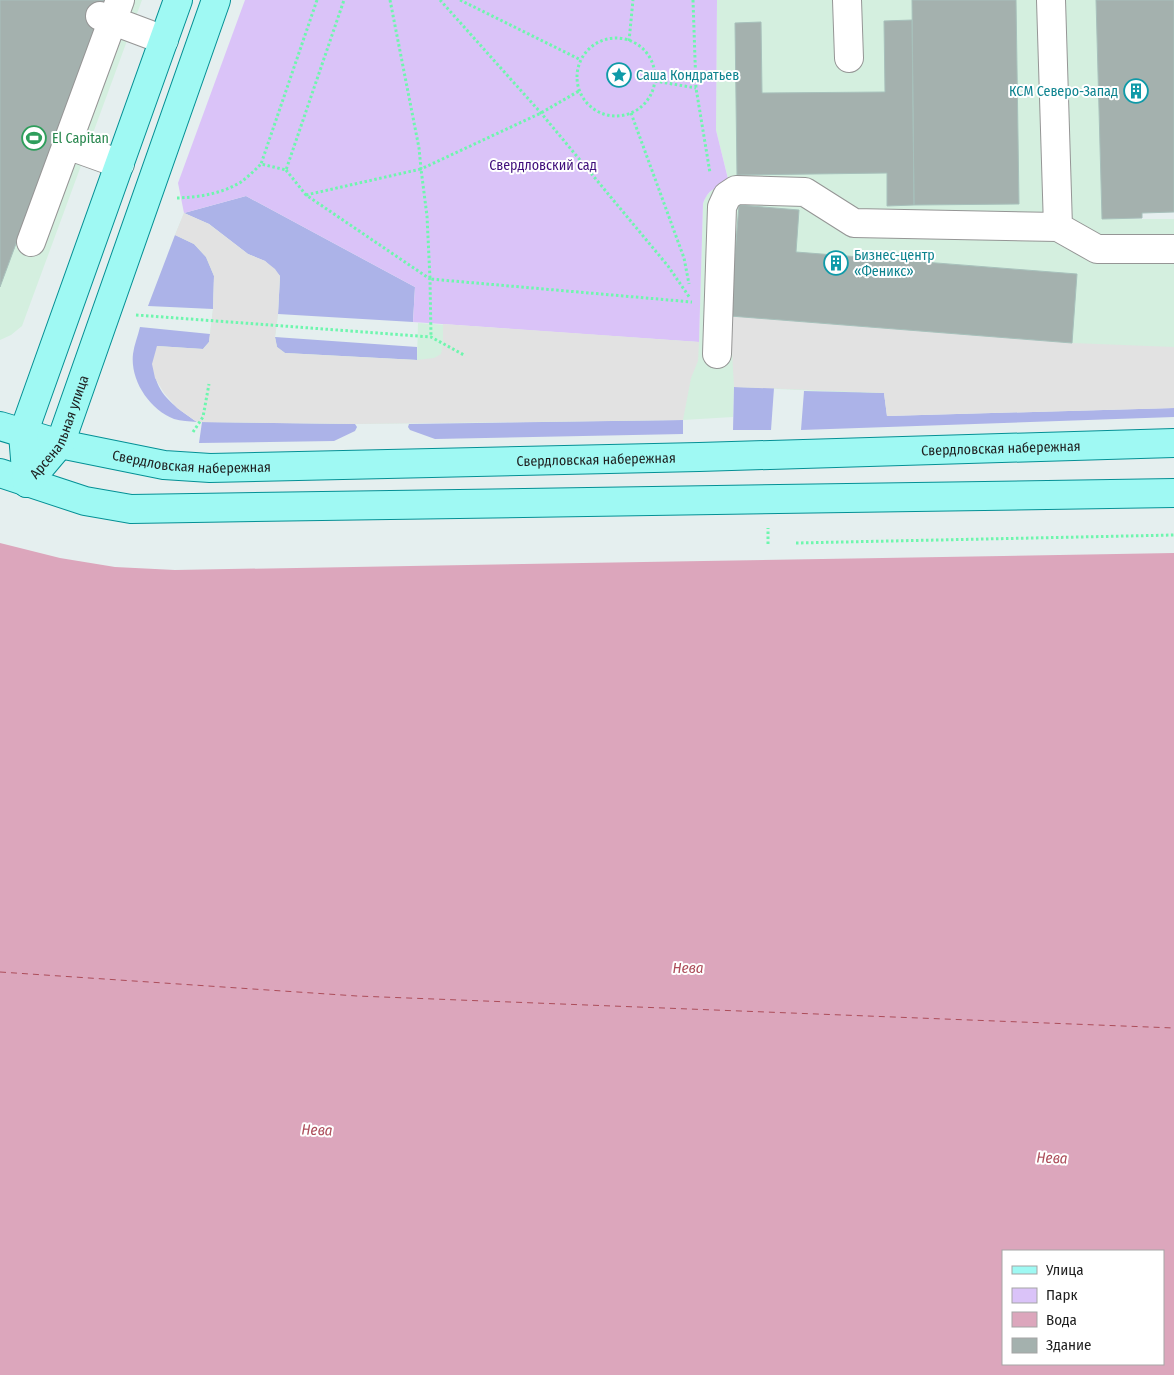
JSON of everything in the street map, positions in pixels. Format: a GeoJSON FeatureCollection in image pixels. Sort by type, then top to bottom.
{"type":"FeatureCollection","features":[{"type":"Feature","properties":{"kind":"main road","name":"Арсенальная улица"},"geometry":{"type":"LineString","coordinates":[[27,483],[12,430],[120,164],[178,0]]}},
{"type":"Feature","properties":{"kind":"main road","name":"Арсенальная улица"},"geometry":{"type":"LineString","coordinates":[[27,483],[60,444],[216,0]]}},
{"type":"Feature","properties":{"kind":"main road","name":"Свердловская набережная"},"geometry":{"type":"LineString","coordinates":[[12,430],[60,444],[164,465],[210,468],[709,457],[1174,443]]}},
{"type":"Feature","properties":{"kind":"main road"},"geometry":{"type":"LineString","coordinates":[[0,473],[85,501],[131,509],[1174,493]]}},
{"type":"Feature","properties":{"kind":"lane"},"geometry":{"type":"LineString","coordinates":[[847,0],[849,58]]}},
{"type":"Feature","properties":{"kind":"lane"},"geometry":{"type":"LineString","coordinates":[[1052,0],[1058,227]]}},
{"type":"Feature","properties":{"kind":"lane"},"geometry":{"type":"LineString","coordinates":[[31,242],[67,145],[111,12],[164,40]]}},
{"type":"Feature","properties":{"kind":"lane"},"geometry":{"type":"LineString","coordinates":[[67,145],[120,164]]}},
{"type":"Feature","properties":{"kind":"lane"},"geometry":{"type":"LineString","coordinates":[[716,354],[722,207],[727,196],[736,190],[806,192],[854,223],[1058,227],[1097,249],[1174,249]]}},
{"type":"Feature","properties":{"kind":"path"},"geometry":{"type":"LineString","coordinates":[[174,198],[214,194],[241,182],[262,164],[317,0]]}},
{"type":"Feature","properties":{"kind":"path"},"geometry":{"type":"LineString","coordinates":[[286,170],[344,0]]}},
{"type":"Feature","properties":{"kind":"path"},"geometry":{"type":"LineString","coordinates":[[390,0],[419,148],[427,216],[432,336]]}},
{"type":"Feature","properties":{"kind":"path"},"geometry":{"type":"LineString","coordinates":[[440,0],[541,113],[668,266],[692,302]]}},
{"type":"Feature","properties":{"kind":"path"},"geometry":{"type":"LineString","coordinates":[[460,0],[581,60]]}},
{"type":"Feature","properties":{"kind":"path"},"geometry":{"type":"LineString","coordinates":[[629,41],[633,0]]}},
{"type":"Feature","properties":{"kind":"path"},"geometry":{"type":"LineString","coordinates":[[693,0],[696,88],[711,183],[727,196]]}},
{"type":"Feature","properties":{"kind":"path"},"geometry":{"type":"LineString","coordinates":[[616,38],[629,41],[640,47],[648,56],[653,68],[655,81],[651,93],[644,104],[630,113],[621,116],[608,116],[596,111],[586,103],[579,91],[576,79],[578,66],[593,46],[604,40],[616,38]]}},
{"type":"Feature","properties":{"kind":"path"},"geometry":{"type":"LineString","coordinates":[[655,81],[696,88]]}},
{"type":"Feature","properties":{"kind":"path"},"geometry":{"type":"LineString","coordinates":[[306,195],[421,169],[541,113],[579,91]]}},
{"type":"Feature","properties":{"kind":"path"},"geometry":{"type":"LineString","coordinates":[[630,113],[684,258],[692,302]]}},
{"type":"Feature","properties":{"kind":"path"},"geometry":{"type":"LineString","coordinates":[[262,164],[286,170],[306,195],[430,279],[692,302]]}},
{"type":"Feature","properties":{"kind":"path"},"geometry":{"type":"LineString","coordinates":[[135,315],[432,336],[464,355]]}},
{"type":"Feature","properties":{"kind":"path"},"geometry":{"type":"LineString","coordinates":[[193,432],[203,417],[209,384]]}},
{"type":"Feature","properties":{"kind":"path"},"geometry":{"type":"LineString","coordinates":[[796,543],[1174,535]]}},
{"type":"Feature","properties":{"kind":"shaded area"},"geometry":{"type":"Polygon","coordinates":[[[0,0],[142,0],[22,326],[11,335],[0,340],[0,0]]]}},
{"type":"Feature","properties":{"kind":"shaded area"},"geometry":{"type":"Polygon","coordinates":[[[717,0],[1096,0],[1102,219],[1174,219],[1174,408],[734,387],[733,417],[683,420],[355,424],[197,422],[157,346],[209,342],[214,276],[194,244],[175,235],[184,213],[280,276],[275,337],[417,360],[418,323],[699,342],[703,204],[706,196],[712,190],[729,182],[716,130],[717,0]]]}},
{"type":"Feature","properties":{"kind":"shaded area"},"geometry":{"type":"Polygon","coordinates":[[[246,196],[415,287],[413,322],[278,314],[280,276],[265,261],[248,254],[209,224],[184,213],[246,196]]]}},
{"type":"Feature","properties":{"kind":"shaded area"},"geometry":{"type":"Polygon","coordinates":[[[184,213],[209,224],[248,254],[265,261],[275,269],[280,276],[275,337],[277,347],[285,353],[417,360],[434,358],[441,354],[443,324],[699,342],[698,361],[691,378],[683,420],[355,424],[197,422],[177,408],[164,393],[155,378],[152,364],[157,346],[203,349],[209,342],[214,276],[206,257],[194,244],[175,235],[184,213]]]}},
{"type":"Feature","properties":{"kind":"shaded area"},"geometry":{"type":"Polygon","coordinates":[[[175,235],[194,244],[206,257],[214,276],[213,309],[148,306],[175,235]]]}},
{"type":"Feature","properties":{"kind":"shaded area"},"geometry":{"type":"Polygon","coordinates":[[[730,316],[1072,343],[1174,347],[1174,408],[887,416],[884,393],[734,387],[730,316]]]}},
{"type":"Feature","properties":{"kind":"shaded area"},"geometry":{"type":"Polygon","coordinates":[[[140,327],[210,334],[209,342],[203,349],[157,346],[155,371],[156,379],[162,392],[172,404],[197,422],[177,420],[165,414],[149,401],[143,392],[138,383],[133,364],[140,327]]]}},
{"type":"Feature","properties":{"kind":"shaded area"},"geometry":{"type":"Polygon","coordinates":[[[275,337],[417,347],[417,360],[285,353],[277,347],[275,337]]]}},
{"type":"Feature","properties":{"kind":"shaded area"},"geometry":{"type":"Polygon","coordinates":[[[734,387],[774,388],[771,430],[733,430],[734,387]]]}},
{"type":"Feature","properties":{"kind":"shaded area"},"geometry":{"type":"Polygon","coordinates":[[[804,391],[884,393],[887,416],[1174,408],[1174,417],[801,430],[804,391]]]}},
{"type":"Feature","properties":{"kind":"shaded area"},"geometry":{"type":"Polygon","coordinates":[[[683,420],[683,434],[435,439],[410,430],[408,427],[409,424],[683,420]]]}},
{"type":"Feature","properties":{"kind":"shaded area"},"geometry":{"type":"Polygon","coordinates":[[[202,422],[355,424],[357,427],[355,431],[334,441],[199,443],[202,422]]]}},
{"type":"Feature","properties":{"kind":"green space","name":"Свердловский сад"},"geometry":{"type":"Polygon","coordinates":[[[245,0],[717,0],[716,130],[729,183],[710,192],[703,204],[699,342],[413,322],[415,287],[246,196],[184,213],[178,183],[245,0]]]}},
{"type":"Feature","properties":{"kind":"water","name":"Нева"},"geometry":{"type":"Polygon","coordinates":[[[0,543],[60,558],[115,567],[175,570],[1174,553],[1174,1375],[0,1375],[0,543]]]}},
{"type":"Feature","properties":{"kind":"building"},"geometry":{"type":"Polygon","coordinates":[[[0,0],[106,0],[0,287],[0,0]]]}},
{"type":"Feature","properties":{"kind":"building"},"geometry":{"type":"Polygon","coordinates":[[[912,0],[1016,0],[1019,204],[914,205],[912,0]]]}},
{"type":"Feature","properties":{"kind":"building","name":"КСМ Северо-Запад"},"geometry":{"type":"Polygon","coordinates":[[[1096,0],[1174,0],[1174,212],[1142,213],[1142,218],[1102,219],[1096,0]]]}},
{"type":"Feature","properties":{"kind":"building"},"geometry":{"type":"Polygon","coordinates":[[[912,20],[914,205],[887,206],[887,173],[737,175],[735,23],[761,22],[762,93],[885,92],[884,21],[912,20]]]}},
{"type":"Feature","properties":{"kind":"building","name":"Бизнес-центр «Феникс»"},"geometry":{"type":"Polygon","coordinates":[[[739,205],[799,210],[796,252],[1077,274],[1072,343],[730,316],[739,205]]]}},
{"type":"Feature","properties":{"kind":"ferry route"},"geometry":{"type":"LineString","coordinates":[[0,972],[357,996],[1174,1028]]}},
{"type":"Feature","properties":{"kind":"place","name":"Саша Кондратьев"},"geometry":{"type":"Point","coordinates":[619,75]}},
{"type":"Feature","properties":{"kind":"place","name":"КСМ Северо-Запад"},"geometry":{"type":"Point","coordinates":[1136,91]}},
{"type":"Feature","properties":{"kind":"place","name":"El Capitan"},"geometry":{"type":"Point","coordinates":[34,138]}},
{"type":"Feature","properties":{"kind":"place","name":"Бизнес-центр «Феникс»"},"geometry":{"type":"Point","coordinates":[836,263]}}]}
